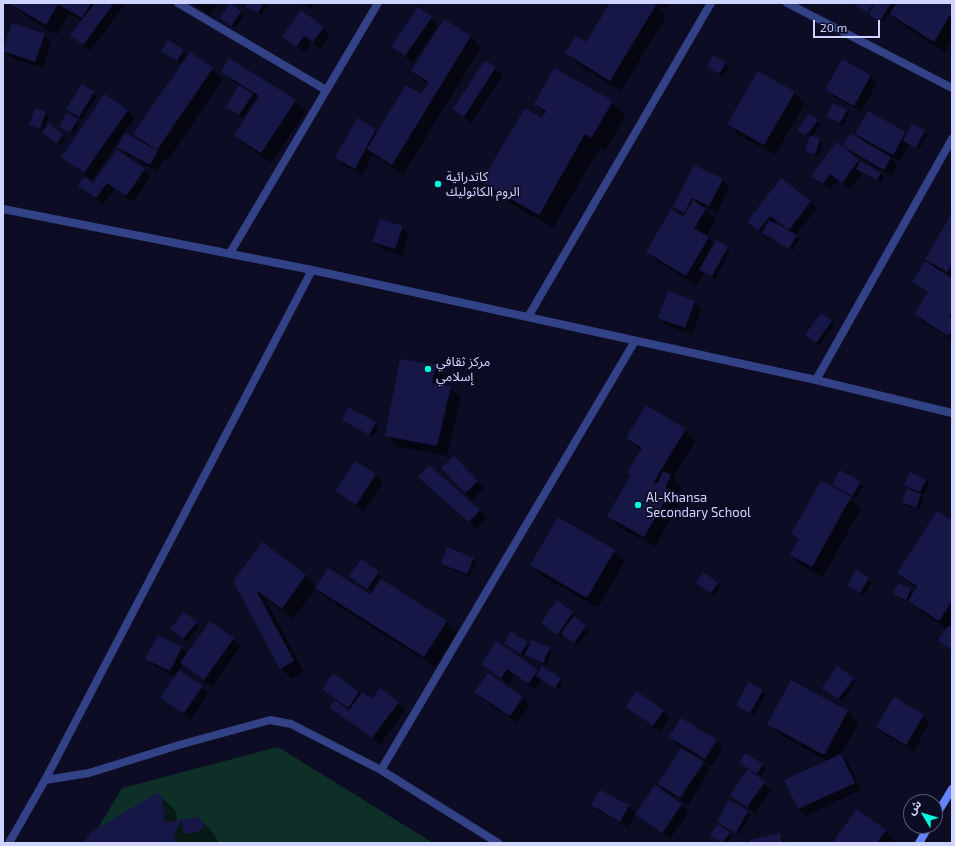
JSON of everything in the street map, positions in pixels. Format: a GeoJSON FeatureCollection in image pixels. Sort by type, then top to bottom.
{"type":"FeatureCollection","features":[{"type":"Feature","properties":{"kind":"main road"},"geometry":{"type":"LineString","coordinates":[[943,804],[952,789]]}},
{"type":"Feature","properties":{"kind":"main road"},"geometry":{"type":"LineString","coordinates":[[919,843],[924,834]]}},
{"type":"Feature","properties":{"kind":"street"},"geometry":{"type":"LineString","coordinates":[[178,3],[326,90]]}},
{"type":"Feature","properties":{"kind":"street"},"geometry":{"type":"LineString","coordinates":[[230,253],[378,3]]}},
{"type":"Feature","properties":{"kind":"street"},"geometry":{"type":"LineString","coordinates":[[528,317],[711,3]]}},
{"type":"Feature","properties":{"kind":"street"},"geometry":{"type":"LineString","coordinates":[[787,3],[952,88]]}},
{"type":"Feature","properties":{"kind":"street"},"geometry":{"type":"LineString","coordinates":[[816,380],[952,139]]}},
{"type":"Feature","properties":{"kind":"street"},"geometry":{"type":"LineString","coordinates":[[3,209],[312,270],[816,380],[952,413]]}},
{"type":"Feature","properties":{"kind":"street"},"geometry":{"type":"LineString","coordinates":[[9,843],[45,780],[312,270]]}},
{"type":"Feature","properties":{"kind":"street"},"geometry":{"type":"LineString","coordinates":[[381,770],[635,341]]}},
{"type":"Feature","properties":{"kind":"street"},"geometry":{"type":"LineString","coordinates":[[45,780],[89,773],[178,745],[270,720],[291,724],[381,770],[498,843]]}},
{"type":"Feature","properties":{"kind":"green space"},"geometry":{"type":"Polygon","coordinates":[[[278,747],[433,843],[89,843],[122,788],[278,747]]]}},
{"type":"Feature","properties":{"kind":"building"},"geometry":{"type":"Polygon","coordinates":[[[13,3],[91,3],[82,18],[58,4],[46,25],[12,5],[13,3]]]}},
{"type":"Feature","properties":{"kind":"building"},"geometry":{"type":"Polygon","coordinates":[[[95,3],[114,3],[83,45],[70,35],[95,3]]]}},
{"type":"Feature","properties":{"kind":"building"},"geometry":{"type":"Polygon","coordinates":[[[230,3],[241,11],[231,26],[220,18],[230,3]]]}},
{"type":"Feature","properties":{"kind":"building"},"geometry":{"type":"Polygon","coordinates":[[[247,3],[264,3],[258,13],[245,7],[247,3]]]}},
{"type":"Feature","properties":{"kind":"building"},"geometry":{"type":"Polygon","coordinates":[[[610,3],[653,3],[656,5],[610,81],[565,53],[576,36],[586,42],[610,3]]]}},
{"type":"Feature","properties":{"kind":"building"},"geometry":{"type":"Polygon","coordinates":[[[853,3],[874,3],[867,13],[853,3]]]}},
{"type":"Feature","properties":{"kind":"building"},"geometry":{"type":"Polygon","coordinates":[[[875,3],[891,3],[880,21],[868,14],[875,3]]]}},
{"type":"Feature","properties":{"kind":"building"},"geometry":{"type":"Polygon","coordinates":[[[897,3],[952,3],[952,12],[934,42],[890,14],[897,3]]]}},
{"type":"Feature","properties":{"kind":"building"},"geometry":{"type":"Polygon","coordinates":[[[418,7],[432,17],[405,56],[391,46],[418,7]]]}},
{"type":"Feature","properties":{"kind":"building"},"geometry":{"type":"Polygon","coordinates":[[[301,10],[324,27],[313,42],[304,36],[296,47],[282,37],[301,10]]]}},
{"type":"Feature","properties":{"kind":"building"},"geometry":{"type":"Polygon","coordinates":[[[444,19],[471,36],[392,165],[367,149],[406,85],[421,94],[429,82],[411,71],[444,19]]]}},
{"type":"Feature","properties":{"kind":"building"},"geometry":{"type":"Polygon","coordinates":[[[12,23],[45,34],[35,62],[3,51],[12,23]]]}},
{"type":"Feature","properties":{"kind":"building"},"geometry":{"type":"Polygon","coordinates":[[[168,40],[184,50],[177,61],[161,51],[168,40]]]}},
{"type":"Feature","properties":{"kind":"building"},"geometry":{"type":"Polygon","coordinates":[[[190,52],[213,68],[157,150],[133,134],[190,52]]]}},
{"type":"Feature","properties":{"kind":"building"},"geometry":{"type":"Polygon","coordinates":[[[713,55],[726,63],[719,74],[707,67],[713,55]]]}},
{"type":"Feature","properties":{"kind":"building"},"geometry":{"type":"Polygon","coordinates":[[[229,58],[296,100],[261,153],[234,136],[259,96],[221,72],[229,58]]]}},
{"type":"Feature","properties":{"kind":"building"},"geometry":{"type":"Polygon","coordinates":[[[842,59],[871,75],[854,106],[825,90],[842,59]]]}},
{"type":"Feature","properties":{"kind":"building"},"geometry":{"type":"Polygon","coordinates":[[[485,60],[496,67],[464,117],[453,109],[485,60]]]}},
{"type":"Feature","properties":{"kind":"building"},"geometry":{"type":"Polygon","coordinates":[[[554,68],[613,101],[591,138],[585,134],[539,215],[481,182],[525,108],[542,118],[546,111],[534,104],[554,68]]]}},
{"type":"Feature","properties":{"kind":"building"},"geometry":{"type":"Polygon","coordinates":[[[758,71],[795,92],[764,145],[727,124],[758,71]]]}},
{"type":"Feature","properties":{"kind":"building"},"geometry":{"type":"Polygon","coordinates":[[[82,84],[94,92],[79,117],[66,109],[82,84]]]}},
{"type":"Feature","properties":{"kind":"building"},"geometry":{"type":"Polygon","coordinates":[[[239,85],[253,94],[239,115],[226,107],[239,85]]]}},
{"type":"Feature","properties":{"kind":"building"},"geometry":{"type":"Polygon","coordinates":[[[105,94],[128,110],[84,173],[61,157],[105,94]]]}},
{"type":"Feature","properties":{"kind":"building"},"geometry":{"type":"Polygon","coordinates":[[[833,103],[847,110],[840,123],[826,116],[833,103]]]}},
{"type":"Feature","properties":{"kind":"building"},"geometry":{"type":"Polygon","coordinates":[[[35,108],[46,112],[40,129],[29,125],[35,108]]]}},
{"type":"Feature","properties":{"kind":"building"},"geometry":{"type":"Polygon","coordinates":[[[868,111],[906,132],[893,155],[855,134],[868,111]]]}},
{"type":"Feature","properties":{"kind":"building"},"geometry":{"type":"Polygon","coordinates":[[[67,113],[78,119],[70,133],[59,126],[67,113]]]}},
{"type":"Feature","properties":{"kind":"building"},"geometry":{"type":"Polygon","coordinates":[[[809,114],[818,120],[806,136],[797,130],[809,114]]]}},
{"type":"Feature","properties":{"kind":"building"},"geometry":{"type":"Polygon","coordinates":[[[357,118],[376,129],[355,169],[335,158],[357,118]]]}},
{"type":"Feature","properties":{"kind":"building"},"geometry":{"type":"Polygon","coordinates":[[[49,123],[63,135],[56,144],[42,132],[49,123]]]}},
{"type":"Feature","properties":{"kind":"building"},"geometry":{"type":"Polygon","coordinates":[[[912,124],[925,130],[916,148],[903,141],[912,124]]]}},
{"type":"Feature","properties":{"kind":"building"},"geometry":{"type":"Polygon","coordinates":[[[125,133],[158,151],[150,165],[117,147],[125,133]]]}},
{"type":"Feature","properties":{"kind":"building"},"geometry":{"type":"Polygon","coordinates":[[[850,133],[891,157],[884,170],[843,146],[850,133]]]}},
{"type":"Feature","properties":{"kind":"building"},"geometry":{"type":"Polygon","coordinates":[[[810,135],[820,139],[815,155],[805,151],[810,135]]]}},
{"type":"Feature","properties":{"kind":"building"},"geometry":{"type":"Polygon","coordinates":[[[837,142],[859,160],[842,183],[830,174],[823,184],[811,176],[837,142]]]}},
{"type":"Feature","properties":{"kind":"building"},"geometry":{"type":"Polygon","coordinates":[[[117,150],[145,169],[126,196],[107,183],[96,198],[78,186],[84,177],[93,183],[117,150]]]}},
{"type":"Feature","properties":{"kind":"building"},"geometry":{"type":"Polygon","coordinates":[[[860,161],[881,173],[877,180],[856,169],[860,161]]]}},
{"type":"Feature","properties":{"kind":"building"},"geometry":{"type":"Polygon","coordinates":[[[694,165],[723,179],[709,206],[692,198],[684,213],[673,207],[694,165]]]}},
{"type":"Feature","properties":{"kind":"building"},"geometry":{"type":"Polygon","coordinates":[[[781,178],[811,201],[789,230],[770,216],[758,231],[747,222],[781,178]]]}},
{"type":"Feature","properties":{"kind":"building"},"geometry":{"type":"Polygon","coordinates":[[[693,200],[706,209],[694,228],[709,237],[686,276],[646,252],[671,209],[683,217],[693,200]]]}},
{"type":"Feature","properties":{"kind":"building"},"geometry":{"type":"Polygon","coordinates":[[[952,213],[952,264],[947,272],[925,259],[952,213]]]}},
{"type":"Feature","properties":{"kind":"building"},"geometry":{"type":"Polygon","coordinates":[[[380,219],[403,226],[395,249],[372,242],[380,219]]]}},
{"type":"Feature","properties":{"kind":"building"},"geometry":{"type":"Polygon","coordinates":[[[769,220],[797,235],[789,249],[762,233],[769,220]]]}},
{"type":"Feature","properties":{"kind":"building"},"geometry":{"type":"Polygon","coordinates":[[[716,240],[728,247],[712,276],[699,270],[716,240]]]}},
{"type":"Feature","properties":{"kind":"building"},"geometry":{"type":"Polygon","coordinates":[[[925,261],[952,279],[952,313],[948,316],[952,319],[952,331],[948,336],[914,314],[928,292],[912,282],[925,261]]]}},
{"type":"Feature","properties":{"kind":"building"},"geometry":{"type":"Polygon","coordinates":[[[668,291],[695,301],[685,328],[658,318],[668,291]]]}},
{"type":"Feature","properties":{"kind":"building"},"geometry":{"type":"Polygon","coordinates":[[[821,313],[832,321],[816,343],[805,335],[821,313]]]}},
{"type":"Feature","properties":{"kind":"building"},"geometry":{"type":"Polygon","coordinates":[[[400,359],[436,365],[432,383],[451,386],[437,446],[385,436],[400,359]]]}},
{"type":"Feature","properties":{"kind":"building"},"geometry":{"type":"Polygon","coordinates":[[[646,405],[686,429],[653,483],[658,483],[663,471],[671,475],[666,485],[668,495],[644,537],[607,516],[631,475],[627,472],[642,448],[626,438],[646,405]]]}},
{"type":"Feature","properties":{"kind":"building"},"geometry":{"type":"Polygon","coordinates":[[[348,407],[376,422],[369,435],[342,420],[348,407]]]}},
{"type":"Feature","properties":{"kind":"building"},"geometry":{"type":"Polygon","coordinates":[[[454,456],[478,481],[465,493],[441,468],[454,456]]]}},
{"type":"Feature","properties":{"kind":"building"},"geometry":{"type":"Polygon","coordinates":[[[355,461],[376,474],[356,505],[335,491],[355,461]]]}},
{"type":"Feature","properties":{"kind":"building"},"geometry":{"type":"Polygon","coordinates":[[[429,465],[480,510],[469,522],[418,477],[429,465]]]}},
{"type":"Feature","properties":{"kind":"building"},"geometry":{"type":"Polygon","coordinates":[[[840,470],[861,482],[852,496],[832,485],[840,470]]]}},
{"type":"Feature","properties":{"kind":"building"},"geometry":{"type":"Polygon","coordinates":[[[910,472],[926,480],[920,492],[904,485],[910,472]]]}},
{"type":"Feature","properties":{"kind":"building"},"geometry":{"type":"Polygon","coordinates":[[[821,481],[851,497],[812,567],[790,555],[799,539],[791,534],[821,481]]]}},
{"type":"Feature","properties":{"kind":"building"},"geometry":{"type":"Polygon","coordinates":[[[907,489],[921,494],[916,508],[902,502],[907,489]]]}},
{"type":"Feature","properties":{"kind":"building"},"geometry":{"type":"Polygon","coordinates":[[[937,511],[952,521],[952,601],[939,621],[908,601],[917,586],[897,573],[937,511]]]}},
{"type":"Feature","properties":{"kind":"building"},"geometry":{"type":"Polygon","coordinates":[[[558,517],[615,550],[587,598],[530,565],[558,517]]]}},
{"type":"Feature","properties":{"kind":"building"},"geometry":{"type":"Polygon","coordinates":[[[262,542],[306,575],[282,609],[256,590],[294,661],[280,669],[233,581],[262,542]]]}},
{"type":"Feature","properties":{"kind":"building"},"geometry":{"type":"Polygon","coordinates":[[[447,547],[474,558],[467,574],[441,564],[447,547]]]}},
{"type":"Feature","properties":{"kind":"building"},"geometry":{"type":"Polygon","coordinates":[[[361,559],[379,572],[367,589],[349,576],[361,559]]]}},
{"type":"Feature","properties":{"kind":"building"},"geometry":{"type":"Polygon","coordinates":[[[328,568],[371,595],[381,579],[447,621],[424,657],[315,588],[328,568]]]}},
{"type":"Feature","properties":{"kind":"building"},"geometry":{"type":"Polygon","coordinates":[[[856,570],[869,578],[860,593],[847,586],[856,570]]]}},
{"type":"Feature","properties":{"kind":"building"},"geometry":{"type":"Polygon","coordinates":[[[703,572],[718,583],[711,593],[696,583],[703,572]]]}},
{"type":"Feature","properties":{"kind":"building"},"geometry":{"type":"Polygon","coordinates":[[[898,583],[911,589],[906,600],[893,594],[898,583]]]}},
{"type":"Feature","properties":{"kind":"building"},"geometry":{"type":"Polygon","coordinates":[[[557,600],[573,612],[557,635],[541,623],[557,600]]]}},
{"type":"Feature","properties":{"kind":"building"},"geometry":{"type":"Polygon","coordinates":[[[184,612],[197,622],[183,639],[170,629],[184,612]]]}},
{"type":"Feature","properties":{"kind":"building"},"geometry":{"type":"Polygon","coordinates":[[[574,616],[586,626],[574,643],[561,633],[574,616]]]}},
{"type":"Feature","properties":{"kind":"building"},"geometry":{"type":"Polygon","coordinates":[[[210,621],[234,638],[204,680],[180,663],[210,621]]]}},
{"type":"Feature","properties":{"kind":"building"},"geometry":{"type":"Polygon","coordinates":[[[949,625],[952,628],[952,650],[938,640],[949,625]]]}},
{"type":"Feature","properties":{"kind":"building"},"geometry":{"type":"Polygon","coordinates":[[[511,632],[528,642],[520,654],[504,643],[511,632]]]}},
{"type":"Feature","properties":{"kind":"building"},"geometry":{"type":"Polygon","coordinates":[[[158,635],[182,647],[170,671],[145,659],[158,635]]]}},
{"type":"Feature","properties":{"kind":"building"},"geometry":{"type":"Polygon","coordinates":[[[531,640],[550,647],[543,663],[525,655],[531,640]]]}},
{"type":"Feature","properties":{"kind":"building"},"geometry":{"type":"Polygon","coordinates":[[[496,641],[538,670],[528,684],[507,669],[501,678],[481,664],[496,641]]]}},
{"type":"Feature","properties":{"kind":"building"},"geometry":{"type":"Polygon","coordinates":[[[542,666],[561,678],[555,688],[536,676],[542,666]]]}},
{"type":"Feature","properties":{"kind":"building"},"geometry":{"type":"Polygon","coordinates":[[[837,666],[854,678],[838,699],[822,688],[837,666]]]}},
{"type":"Feature","properties":{"kind":"building"},"geometry":{"type":"Polygon","coordinates":[[[179,670],[203,686],[183,714],[160,697],[179,670]]]}},
{"type":"Feature","properties":{"kind":"building"},"geometry":{"type":"Polygon","coordinates":[[[333,673],[359,692],[348,708],[322,689],[333,673]]]}},
{"type":"Feature","properties":{"kind":"building"},"geometry":{"type":"Polygon","coordinates":[[[488,673],[523,697],[510,716],[474,692],[488,673]]]}},
{"type":"Feature","properties":{"kind":"building"},"geometry":{"type":"Polygon","coordinates":[[[791,680],[848,711],[824,755],[767,724],[791,680]]]}},
{"type":"Feature","properties":{"kind":"building"},"geometry":{"type":"Polygon","coordinates":[[[749,682],[763,690],[750,713],[736,705],[749,682]]]}},
{"type":"Feature","properties":{"kind":"building"},"geometry":{"type":"Polygon","coordinates":[[[380,688],[399,702],[372,738],[329,707],[335,700],[349,710],[362,692],[372,699],[380,688]]]}},
{"type":"Feature","properties":{"kind":"building"},"geometry":{"type":"Polygon","coordinates":[[[636,691],[664,710],[653,726],[626,707],[636,691]]]}},
{"type":"Feature","properties":{"kind":"building"},"geometry":{"type":"Polygon","coordinates":[[[894,697],[924,715],[906,745],[876,727],[894,697]]]}},
{"type":"Feature","properties":{"kind":"building"},"geometry":{"type":"Polygon","coordinates":[[[681,718],[717,740],[705,759],[669,737],[681,718]]]}},
{"type":"Feature","properties":{"kind":"building"},"geometry":{"type":"Polygon","coordinates":[[[681,748],[704,762],[680,798],[658,784],[681,748]]]}},
{"type":"Feature","properties":{"kind":"building"},"geometry":{"type":"Polygon","coordinates":[[[745,753],[763,764],[757,774],[739,763],[745,753]]]}},
{"type":"Feature","properties":{"kind":"building"},"geometry":{"type":"Polygon","coordinates":[[[841,754],[855,783],[798,809],[784,780],[841,754]]]}},
{"type":"Feature","properties":{"kind":"building"},"geometry":{"type":"Polygon","coordinates":[[[748,769],[765,782],[747,807],[730,795],[748,769]]]}},
{"type":"Feature","properties":{"kind":"building"},"geometry":{"type":"Polygon","coordinates":[[[655,785],[682,804],[662,833],[635,814],[655,785]]]}},
{"type":"Feature","properties":{"kind":"building"},"geometry":{"type":"Polygon","coordinates":[[[600,790],[629,805],[620,822],[591,805],[600,790]]]}},
{"type":"Feature","properties":{"kind":"building"},"geometry":{"type":"Polygon","coordinates":[[[157,793],[162,796],[165,822],[199,817],[205,827],[197,832],[183,834],[182,820],[174,833],[175,843],[84,843],[90,833],[157,793]]]}},
{"type":"Feature","properties":{"kind":"building"},"geometry":{"type":"Polygon","coordinates":[[[729,800],[748,811],[736,833],[717,822],[729,800]]]}},
{"type":"Feature","properties":{"kind":"building"},"geometry":{"type":"Polygon","coordinates":[[[857,809],[886,830],[877,843],[832,843],[857,809]]]}},
{"type":"Feature","properties":{"kind":"building"},"geometry":{"type":"Polygon","coordinates":[[[718,824],[730,833],[722,843],[710,835],[718,824]]]}},
{"type":"Feature","properties":{"kind":"building"},"geometry":{"type":"Polygon","coordinates":[[[780,833],[782,843],[750,843],[750,840],[780,833]]]}},
{"type":"Feature","properties":{"kind":"place","name":"كاتدرائية الروم الكاثوليك"},"geometry":{"type":"Point","coordinates":[438,184]}},
{"type":"Feature","properties":{"kind":"place","name":"مركز ثقافي إسلامي"},"geometry":{"type":"Point","coordinates":[428,369]}},
{"type":"Feature","properties":{"kind":"place","name":"Al-Khansa Secondary School"},"geometry":{"type":"Point","coordinates":[638,505]}}]}
